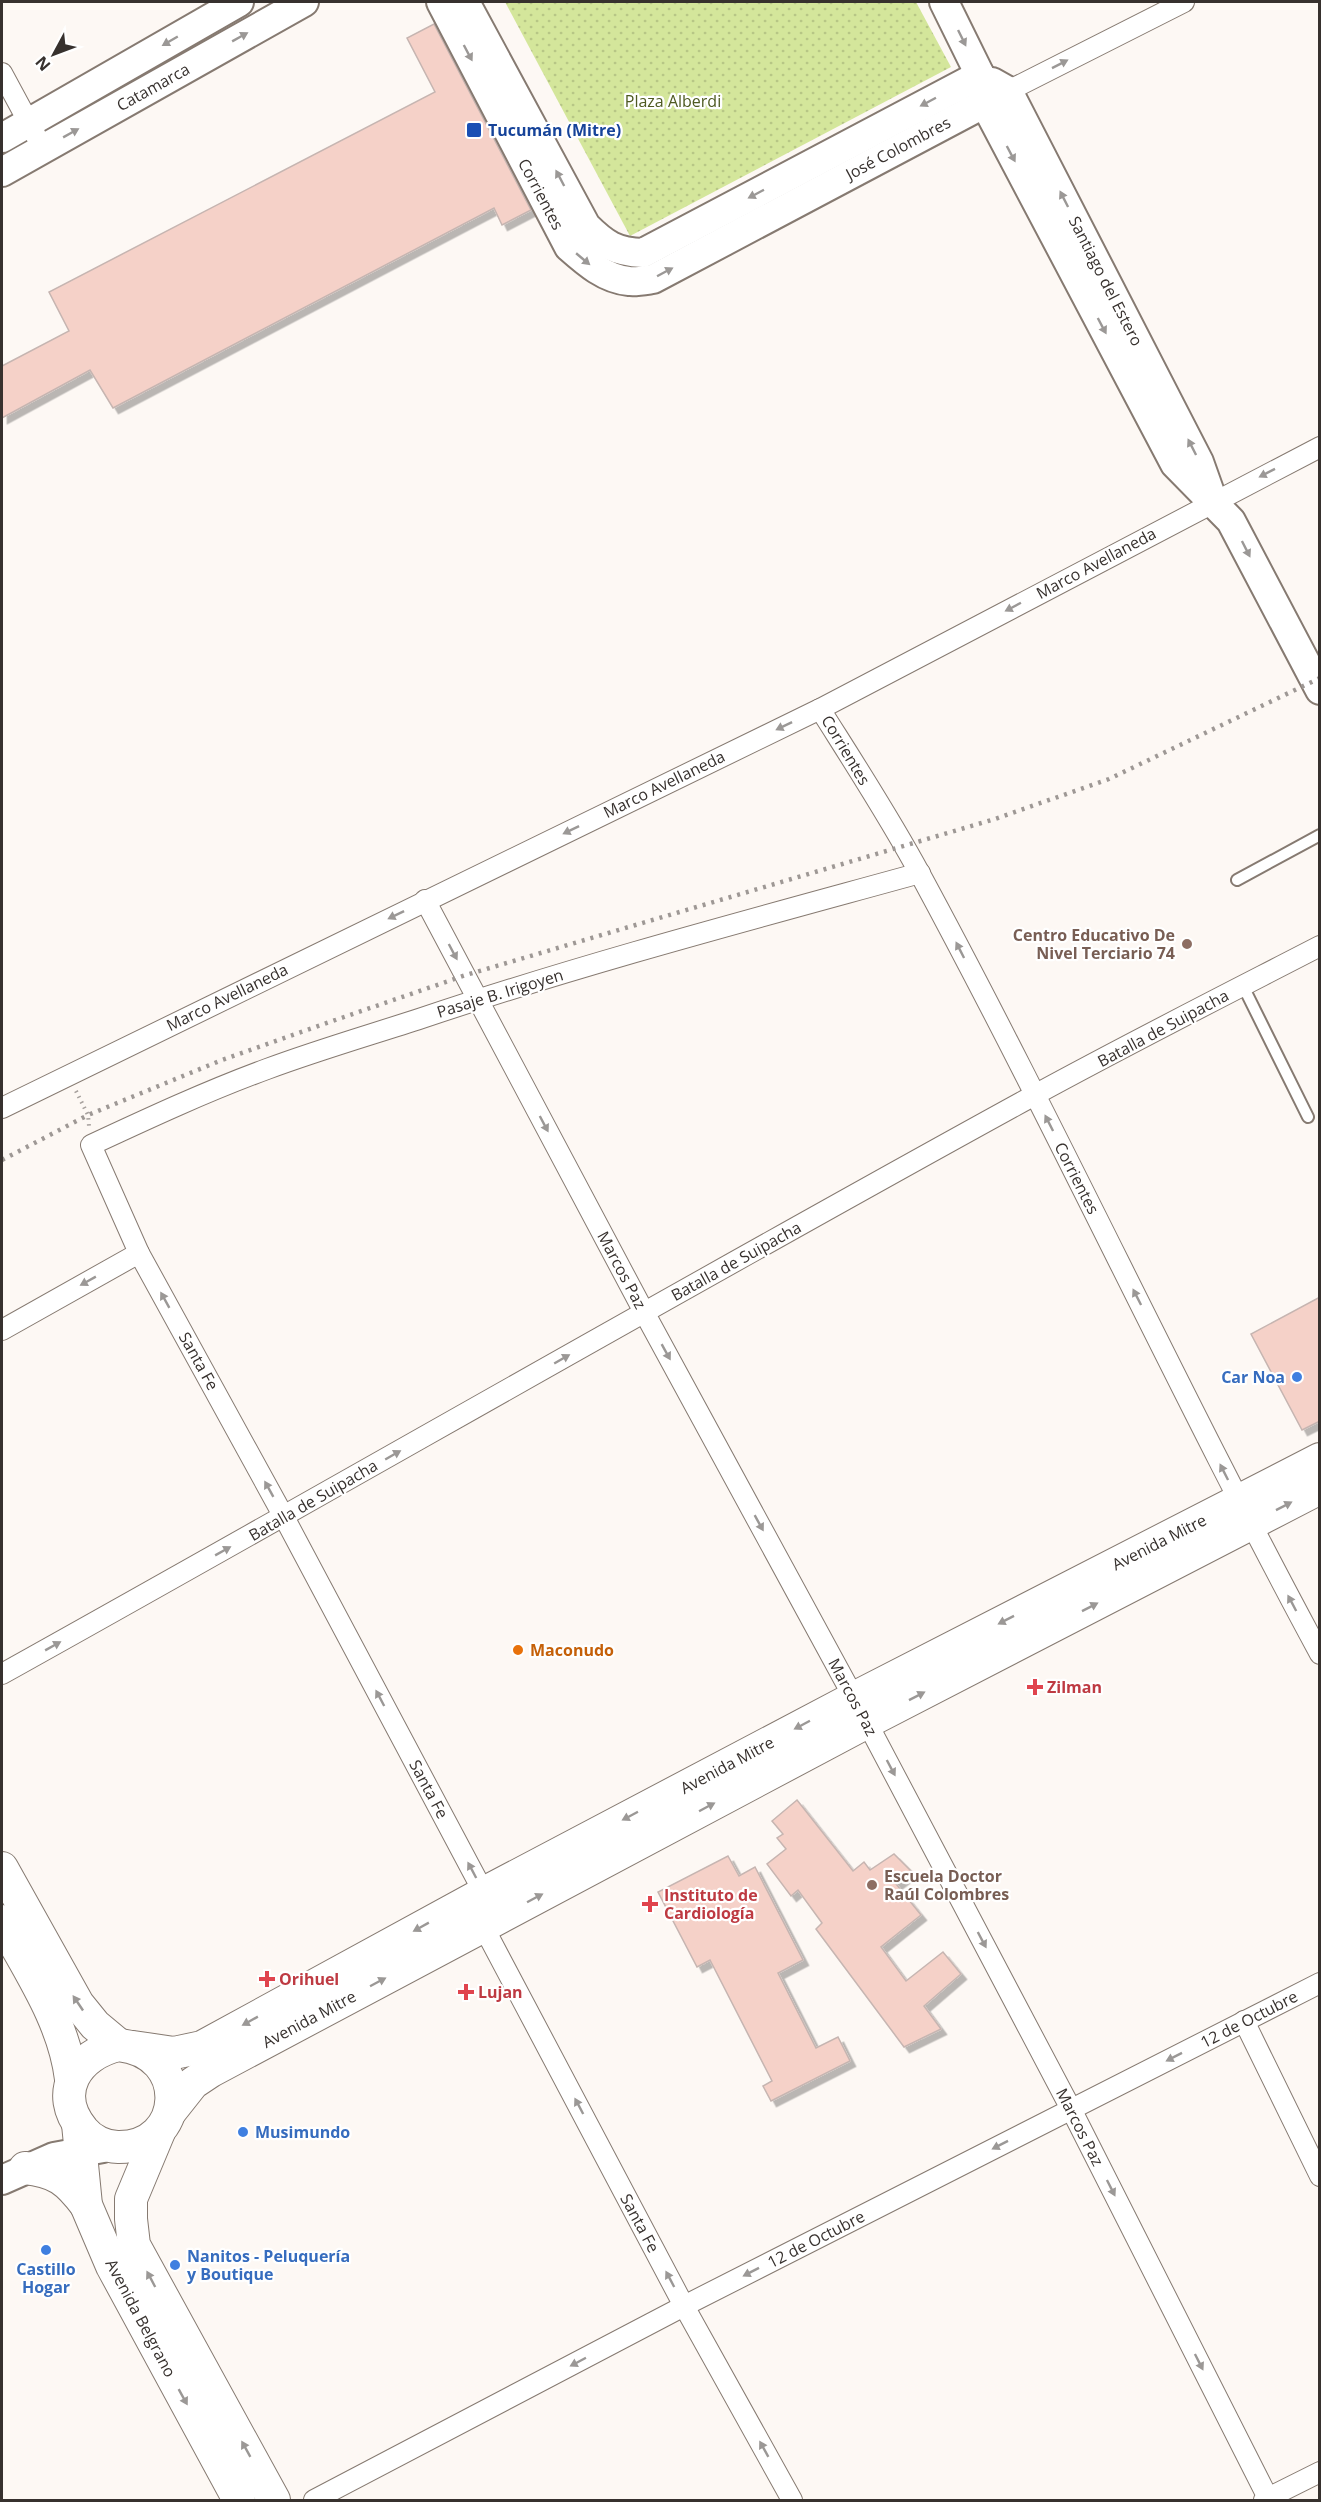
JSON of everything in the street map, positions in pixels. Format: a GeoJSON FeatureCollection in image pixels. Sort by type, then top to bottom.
{"type":"FeatureCollection","features":[{"type":"Feature","properties":{"kind":"main road","name":"Catamarca"},"geometry":{"type":"LineString","coordinates":[[2,138],[239,2]]}},
{"type":"Feature","properties":{"kind":"main road","name":"Catamarca"},"geometry":{"type":"LineString","coordinates":[[2,172],[304,2]]}},
{"type":"Feature","properties":{"kind":"main road","name":"Corrientes"},"geometry":{"type":"LineString","coordinates":[[441,2],[569,247],[589,265],[616,264],[603,243],[586,226],[465,2]]}},
{"type":"Feature","properties":{"kind":"main road","name":"Santiago del Estero"},"geometry":{"type":"LineString","coordinates":[[944,2],[990,89],[1175,464],[1231,521],[1320,690]]}},
{"type":"Feature","properties":{"kind":"main road","name":"José Colombres"},"geometry":{"type":"LineString","coordinates":[[616,264],[643,254],[990,89]]}},
{"type":"Feature","properties":{"kind":"main road","name":"Avenida Mitre"},"geometry":{"type":"LineString","coordinates":[[126,2046],[174,2053],[202,2047],[484,1893],[861,1710],[1244,1513],[1320,1459]]}},
{"type":"Feature","properties":{"kind":"main road","name":"Avenida Mitre"},"geometry":{"type":"LineString","coordinates":[[1244,1513],[1320,1488]]}},
{"type":"Feature","properties":{"kind":"main road","name":"Avenida Mitre"},"geometry":{"type":"LineString","coordinates":[[164,2122],[193,2083],[211,2071],[483,1926],[861,1710]]}},
{"type":"Feature","properties":{"kind":"main road"},"geometry":{"type":"LineString","coordinates":[[2,1868],[78,2004],[95,2025],[126,2046],[148,2054],[161,2065],[169,2079],[172,2096],[164,2122],[145,2142],[129,2147],[111,2147],[87,2135],[79,2138],[54,2157],[13,2174]]}},
{"type":"Feature","properties":{"kind":"main road"},"geometry":{"type":"LineString","coordinates":[[2,1921],[59,2028],[68,2056],[72,2110],[79,2138]]}},
{"type":"Feature","properties":{"kind":"main road"},"geometry":{"type":"LineString","coordinates":[[71,2079],[90,2055],[104,2048],[126,2046]]}},
{"type":"Feature","properties":{"kind":"main road","name":"Avenida Belgrano"},"geometry":{"type":"LineString","coordinates":[[164,2122],[131,2199],[134,2245],[274,2500]]}},
{"type":"Feature","properties":{"kind":"main road","name":"Avenida Belgrano"},"geometry":{"type":"LineString","coordinates":[[79,2138],[86,2205],[112,2266],[239,2500]]}},
{"type":"Feature","properties":{"kind":"main road"},"geometry":{"type":"LineString","coordinates":[[13,2174],[46,2170],[61,2178],[75,2190],[86,2205]]}},
{"type":"Feature","properties":{"kind":"street","name":"José Colombres"},"geometry":{"type":"LineString","coordinates":[[990,89],[1184,2]]}},
{"type":"Feature","properties":{"kind":"street"},"geometry":{"type":"LineString","coordinates":[[2,73],[43,149]]}},
{"type":"Feature","properties":{"kind":"street","name":"Marco Avellaneda"},"geometry":{"type":"LineString","coordinates":[[2,1108],[820,709],[1213,501],[1320,447]]}},
{"type":"Feature","properties":{"kind":"street","name":"Corrientes"},"geometry":{"type":"LineString","coordinates":[[820,709],[920,873],[1035,1095],[1244,1513],[1320,1654]]}},
{"type":"Feature","properties":{"kind":"street","name":"Pasaje B. Irigoyen"},"geometry":{"type":"LineString","coordinates":[[92,1144],[178,1105],[267,1069],[478,999],[736,923],[920,873]]}},
{"type":"Feature","properties":{"kind":"street","name":"Marcos Paz"},"geometry":{"type":"LineString","coordinates":[[425,900],[644,1312],[861,1710],[1071,2109],[1267,2500]]}},
{"type":"Feature","properties":{"kind":"street","name":"Batalla de Suipacha"},"geometry":{"type":"LineString","coordinates":[[2,1674],[644,1312],[1035,1095],[1320,946]]}},
{"type":"Feature","properties":{"kind":"street","name":"Santa Fe"},"geometry":{"type":"LineString","coordinates":[[92,1144],[139,1253],[284,1517],[484,1893],[483,1926],[684,2306],[792,2500]]}},
{"type":"Feature","properties":{"kind":"street"},"geometry":{"type":"LineString","coordinates":[[2,1330],[139,1253]]}},
{"type":"Feature","properties":{"kind":"street","name":"12 de Octubre"},"geometry":{"type":"LineString","coordinates":[[314,2500],[684,2306],[1320,1983]]}},
{"type":"Feature","properties":{"kind":"street"},"geometry":{"type":"LineString","coordinates":[[1244,2022],[1320,2176]]}},
{"type":"Feature","properties":{"kind":"street"},"geometry":{"type":"LineString","coordinates":[[1267,2500],[1320,2472]]}},
{"type":"Feature","properties":{"kind":"lane"},"geometry":{"type":"LineString","coordinates":[[1237,880],[1320,835]]}},
{"type":"Feature","properties":{"kind":"lane"},"geometry":{"type":"LineString","coordinates":[[1243,986],[1308,1117]]}},
{"type":"Feature","properties":{"kind":"path"},"geometry":{"type":"LineString","coordinates":[[68,1076],[88,1115],[92,1144]]}},
{"type":"Feature","properties":{"kind":"green space","name":"Plaza Alberdi"},"geometry":{"type":"Polygon","coordinates":[[[505,2],[916,2],[951,67],[630,236],[505,2]]]}},
{"type":"Feature","properties":{"kind":"building"},"geometry":{"type":"Polygon","coordinates":[[[434,24],[531,210],[502,225],[494,208],[113,408],[90,370],[2,418],[2,366],[69,331],[49,292],[435,92],[407,38],[434,24]]]}},
{"type":"Feature","properties":{"kind":"building","name":"Car Noa"},"geometry":{"type":"Polygon","coordinates":[[[1320,1297],[1320,1421],[1302,1430],[1251,1334],[1320,1297]]]}},
{"type":"Feature","properties":{"kind":"building"},"geometry":{"type":"Polygon","coordinates":[[[797,1800],[853,1871],[864,1862],[870,1870],[894,1854],[912,1872],[896,1884],[921,1915],[881,1947],[906,1981],[943,1952],[961,1974],[924,2006],[941,2029],[904,2047],[816,1929],[822,1923],[798,1890],[791,1896],[767,1864],[786,1849],[777,1838],[783,1834],[772,1821],[797,1800]]]}},
{"type":"Feature","properties":{"kind":"building"},"geometry":{"type":"Polygon","coordinates":[[[728,1856],[739,1876],[755,1867],[803,1960],[778,1973],[816,2048],[838,2037],[850,2061],[771,2101],[763,2086],[772,2081],[710,1960],[697,1967],[658,1892],[728,1856]]]}},
{"type":"Feature","properties":{"kind":"railway"},"geometry":{"type":"LineString","coordinates":[[2,1160],[88,1115],[222,1060],[466,975],[995,819],[1109,779],[1320,678]]}},
{"type":"Feature","properties":{"kind":"place","name":"Tucumán (Mitre)"},"geometry":{"type":"Point","coordinates":[474,130]}},
{"type":"Feature","properties":{"kind":"place","name":"Centro Educativo De Nivel Terciario 74"},"geometry":{"type":"Point","coordinates":[1187,944]}},
{"type":"Feature","properties":{"kind":"place","name":"Car Noa"},"geometry":{"type":"Point","coordinates":[1297,1377]}},
{"type":"Feature","properties":{"kind":"place","name":"Maconudo"},"geometry":{"type":"Point","coordinates":[518,1650]}},
{"type":"Feature","properties":{"kind":"place","name":"Zilman"},"geometry":{"type":"Point","coordinates":[1035,1687]}},
{"type":"Feature","properties":{"kind":"place","name":"Escuela Doctor Raúl Colombres"},"geometry":{"type":"Point","coordinates":[872,1885]}},
{"type":"Feature","properties":{"kind":"place","name":"Instituto de Cardiología"},"geometry":{"type":"Point","coordinates":[650,1904]}},
{"type":"Feature","properties":{"kind":"place","name":"Orihuel"},"geometry":{"type":"Point","coordinates":[267,1979]}},
{"type":"Feature","properties":{"kind":"place","name":"Lujan"},"geometry":{"type":"Point","coordinates":[466,1992]}},
{"type":"Feature","properties":{"kind":"place","name":"Musimundo"},"geometry":{"type":"Point","coordinates":[243,2132]}},
{"type":"Feature","properties":{"kind":"place","name":"Castillo Hogar"},"geometry":{"type":"Point","coordinates":[46,2250]}},
{"type":"Feature","properties":{"kind":"place","name":"Nanitos - Peluquería y Boutique"},"geometry":{"type":"Point","coordinates":[175,2265]}}]}
